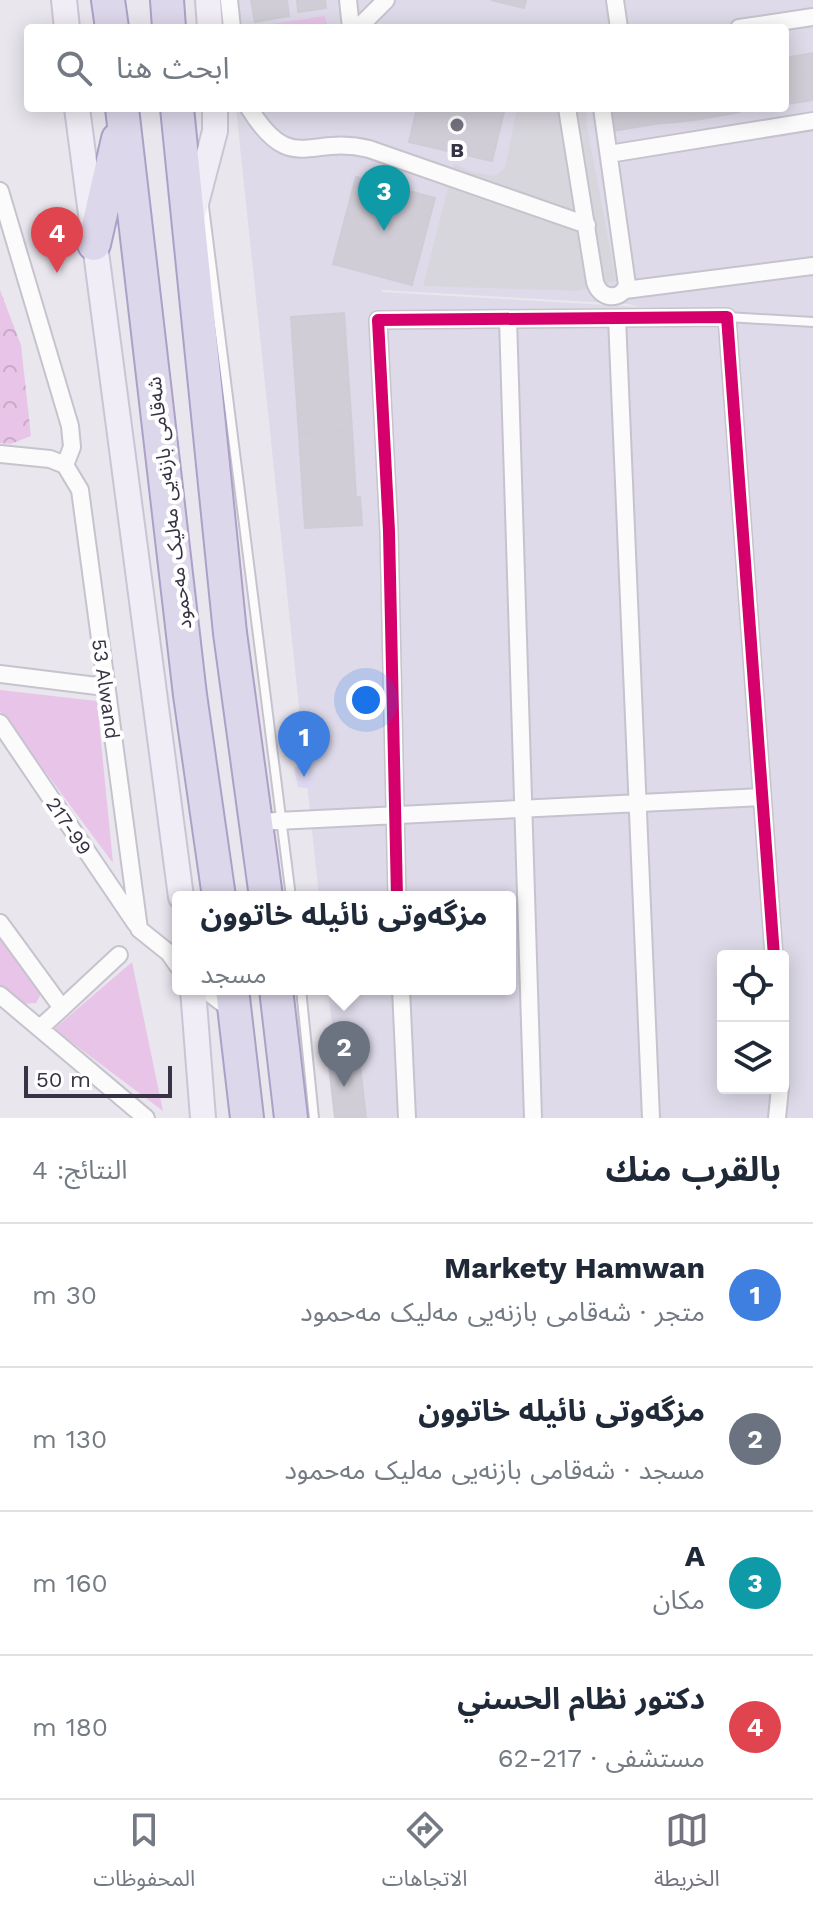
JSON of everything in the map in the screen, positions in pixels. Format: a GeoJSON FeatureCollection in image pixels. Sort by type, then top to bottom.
{"type":"FeatureCollection","features":[{"type":"Feature","properties":{"kind":"highway"},"geometry":{"type":"LineString","coordinates":[[108,0],[111,24]]}},
{"type":"Feature","properties":{"kind":"highway"},"geometry":{"type":"LineString","coordinates":[[167,0],[169,24]]}},
{"type":"Feature","properties":{"kind":"highway"},"geometry":{"type":"LineString","coordinates":[[94,244],[122,112]]}},
{"type":"Feature","properties":{"kind":"highway","name":"شەقامی بازنەیی مەلیک مەحمود"},"geometry":{"type":"LineString","coordinates":[[122,112],[190,695],[218,891]]}},
{"type":"Feature","properties":{"kind":"highway"},"geometry":{"type":"LineString","coordinates":[[177,112],[237,687],[270,821],[266,891]]}},
{"type":"Feature","properties":{"kind":"highway"},"geometry":{"type":"LineString","coordinates":[[185,636],[230,633]]}},
{"type":"Feature","properties":{"kind":"highway"},"geometry":{"type":"LineString","coordinates":[[190,695],[237,687]]}},
{"type":"Feature","properties":{"kind":"highway"},"geometry":{"type":"LineString","coordinates":[[277,995],[291,1118]]}},
{"type":"Feature","properties":{"kind":"highway"},"geometry":{"type":"LineString","coordinates":[[234,1001],[247,1118]]}},
{"type":"Feature","properties":{"kind":"main road"},"geometry":{"type":"LineString","coordinates":[[64,0],[67,24]]}},
{"type":"Feature","properties":{"kind":"main road"},"geometry":{"type":"LineString","coordinates":[[208,0],[210,24]]}},
{"type":"Feature","properties":{"kind":"main road"},"geometry":{"type":"LineString","coordinates":[[78,112],[180,891]]}},
{"type":"Feature","properties":{"kind":"main road"},"geometry":{"type":"LineString","coordinates":[[189,233],[215,131],[215,112]]}},
{"type":"Feature","properties":{"kind":"main road"},"geometry":{"type":"LineString","coordinates":[[193,995],[203,1118]]}},
{"type":"Feature","properties":{"kind":"street"},"geometry":{"type":"LineString","coordinates":[[229,0],[232,24]]}},
{"type":"Feature","properties":{"kind":"street"},"geometry":{"type":"LineString","coordinates":[[348,0],[351,24]]}},
{"type":"Feature","properties":{"kind":"street"},"geometry":{"type":"LineString","coordinates":[[362,24],[386,0]]}},
{"type":"Feature","properties":{"kind":"street"},"geometry":{"type":"LineString","coordinates":[[615,0],[618,24]]}},
{"type":"Feature","properties":{"kind":"street"},"geometry":{"type":"LineString","coordinates":[[766,24],[813,17]]}},
{"type":"Feature","properties":{"kind":"street"},"geometry":{"type":"LineString","coordinates":[[568,112],[597,288],[606,296],[617,296],[625,290],[813,266]]}},
{"type":"Feature","properties":{"kind":"street"},"geometry":{"type":"LineString","coordinates":[[603,112],[627,285],[625,290]]}},
{"type":"Feature","properties":{"kind":"street"},"geometry":{"type":"LineString","coordinates":[[254,115],[277,143],[290,148],[304,150],[343,145],[369,149],[587,225]]}},
{"type":"Feature","properties":{"kind":"street"},"geometry":{"type":"LineString","coordinates":[[609,154],[813,121]]}},
{"type":"Feature","properties":{"kind":"street"},"geometry":{"type":"LineString","coordinates":[[0,191],[3,211],[70,426],[72,447],[65,465],[50,459],[0,454]]}},
{"type":"Feature","properties":{"kind":"street"},"geometry":{"type":"LineString","coordinates":[[397,891],[389,531],[378,320],[727,317],[774,950]]}},
{"type":"Feature","properties":{"kind":"street"},"geometry":{"type":"LineString","coordinates":[[617,318],[651,1118]]}},
{"type":"Feature","properties":{"kind":"street"},"geometry":{"type":"LineString","coordinates":[[508,319],[533,1118]]}},
{"type":"Feature","properties":{"kind":"street","name":"53 Alwand"},"geometry":{"type":"LineString","coordinates":[[65,465],[80,490],[139,929]]}},
{"type":"Feature","properties":{"kind":"street"},"geometry":{"type":"LineString","coordinates":[[0,674],[105,687]]}},
{"type":"Feature","properties":{"kind":"street","name":"217-99"},"geometry":{"type":"LineString","coordinates":[[0,723],[139,929]]}},
{"type":"Feature","properties":{"kind":"street"},"geometry":{"type":"LineString","coordinates":[[270,821],[762,797]]}},
{"type":"Feature","properties":{"kind":"street"},"geometry":{"type":"LineString","coordinates":[[0,923],[62,1008]]}},
{"type":"Feature","properties":{"kind":"street"},"geometry":{"type":"LineString","coordinates":[[139,929],[172,957]]}},
{"type":"Feature","properties":{"kind":"street"},"geometry":{"type":"LineString","coordinates":[[41,1027],[119,955]]}},
{"type":"Feature","properties":{"kind":"street"},"geometry":{"type":"LineString","coordinates":[[0,995],[146,1118]]}},
{"type":"Feature","properties":{"kind":"street"},"geometry":{"type":"LineString","coordinates":[[401,995],[407,1118]]}},
{"type":"Feature","properties":{"kind":"street"},"geometry":{"type":"LineString","coordinates":[[777,1118],[779,1094]]}},
{"type":"Feature","properties":{"kind":"lane"},"geometry":{"type":"LineString","coordinates":[[201,184],[270,821],[289,891]]}},
{"type":"Feature","properties":{"kind":"lane"},"geometry":{"type":"LineString","coordinates":[[727,317],[813,322]]}},
{"type":"Feature","properties":{"kind":"lane"},"geometry":{"type":"LineString","coordinates":[[302,995],[314,1118]]}},
{"type":"Feature","properties":{"kind":"shaded area"},"geometry":{"type":"Polygon","coordinates":[[[224,0],[813,0],[813,1118],[342,1118],[329,995],[516,995],[516,891],[318,891],[236,112],[789,112],[789,24],[227,24],[224,0]],[[382,290],[382,292],[639,307],[629,304],[382,290]]]}},
{"type":"Feature","properties":{"kind":"shaded area"},"geometry":{"type":"Polygon","coordinates":[[[516,112],[586,112],[616,281],[578,291],[423,286],[454,164],[494,176],[505,168],[516,112]]]}},
{"type":"Feature","properties":{"kind":"shaded area"},"geometry":{"type":"Polygon","coordinates":[[[294,767],[311,768],[311,789],[298,787],[294,767]]]}},
{"type":"Feature","properties":{"kind":"green space"},"geometry":{"type":"Polygon","coordinates":[[[325,16],[327,24],[270,24],[325,16]]]}},
{"type":"Feature","properties":{"kind":"green space"},"geometry":{"type":"Polygon","coordinates":[[[0,290],[21,345],[31,436],[11,444],[0,443],[0,290]]]}},
{"type":"Feature","properties":{"kind":"green space"},"geometry":{"type":"Polygon","coordinates":[[[0,690],[97,701],[113,863],[0,711],[0,690]]]}},
{"type":"Feature","properties":{"kind":"green space"},"geometry":{"type":"Polygon","coordinates":[[[0,934],[41,994],[36,1003],[22,1004],[0,986],[0,934]]]}},
{"type":"Feature","properties":{"kind":"green space"},"geometry":{"type":"Polygon","coordinates":[[[132,962],[163,1111],[54,1029],[132,962]]]}},
{"type":"Feature","properties":{"kind":"building"},"geometry":{"type":"Polygon","coordinates":[[[251,0],[287,0],[289,16],[255,22],[251,0]]]}},
{"type":"Feature","properties":{"kind":"building"},"geometry":{"type":"Polygon","coordinates":[[[297,0],[325,0],[326,8],[298,12],[297,0]]]}},
{"type":"Feature","properties":{"kind":"building"},"geometry":{"type":"Polygon","coordinates":[[[491,0],[526,0],[524,8],[491,0]]]}},
{"type":"Feature","properties":{"kind":"building"},"geometry":{"type":"Polygon","coordinates":[[[813,53],[813,77],[789,80],[789,57],[813,53]]]}},
{"type":"Feature","properties":{"kind":"building"},"geometry":{"type":"Polygon","coordinates":[[[813,77],[813,100],[789,104],[789,80],[813,77]]]}},
{"type":"Feature","properties":{"kind":"building","name":"B"},"geometry":{"type":"Polygon","coordinates":[[[416,112],[504,112],[492,161],[409,142],[416,112]]]}},
{"type":"Feature","properties":{"kind":"building"},"geometry":{"type":"Polygon","coordinates":[[[609,112],[653,112],[655,124],[612,131],[609,112]]]}},
{"type":"Feature","properties":{"kind":"building"},"geometry":{"type":"Polygon","coordinates":[[[653,112],[694,112],[695,120],[655,124],[653,112]]]}},
{"type":"Feature","properties":{"kind":"building"},"geometry":{"type":"Polygon","coordinates":[[[694,112],[740,112],[695,120],[694,112]]]}},
{"type":"Feature","properties":{"kind":"building"},"geometry":{"type":"Polygon","coordinates":[[[356,177],[435,198],[412,285],[333,264],[356,177]]]}},
{"type":"Feature","properties":{"kind":"building"},"geometry":{"type":"Polygon","coordinates":[[[344,313],[352,430],[299,434],[291,317],[344,313]]]}},
{"type":"Feature","properties":{"kind":"building"},"geometry":{"type":"Polygon","coordinates":[[[352,430],[356,497],[360,497],[362,525],[305,528],[299,434],[352,430]]]}},
{"type":"Feature","properties":{"kind":"building"},"geometry":{"type":"Polygon","coordinates":[[[356,1029],[366,1118],[335,1118],[325,1030],[356,1029]]]}},
{"type":"Feature","properties":{"kind":"cycle path"},"geometry":{"type":"LineString","coordinates":[[397,891],[389,531],[378,320],[727,317],[774,950]]}},
{"type":"Feature","properties":{"kind":"place","name":"B"},"geometry":{"type":"Point","coordinates":[457,125]}},
{"type":"Feature","properties":{"kind":"place","name":"A"},"geometry":{"type":"Point","coordinates":[384,231]}},
{"type":"Feature","properties":{"kind":"place","name":"دكتور نظام الحسني"},"geometry":{"type":"Point","coordinates":[57,273]}},
{"type":"Feature","properties":{"kind":"place","name":"Markety Hamwan"},"geometry":{"type":"Point","coordinates":[304,777]}},
{"type":"Feature","properties":{"kind":"place","name":"مزگەوتی نائیلە خاتوون"},"geometry":{"type":"Point","coordinates":[344,1087]}}]}
